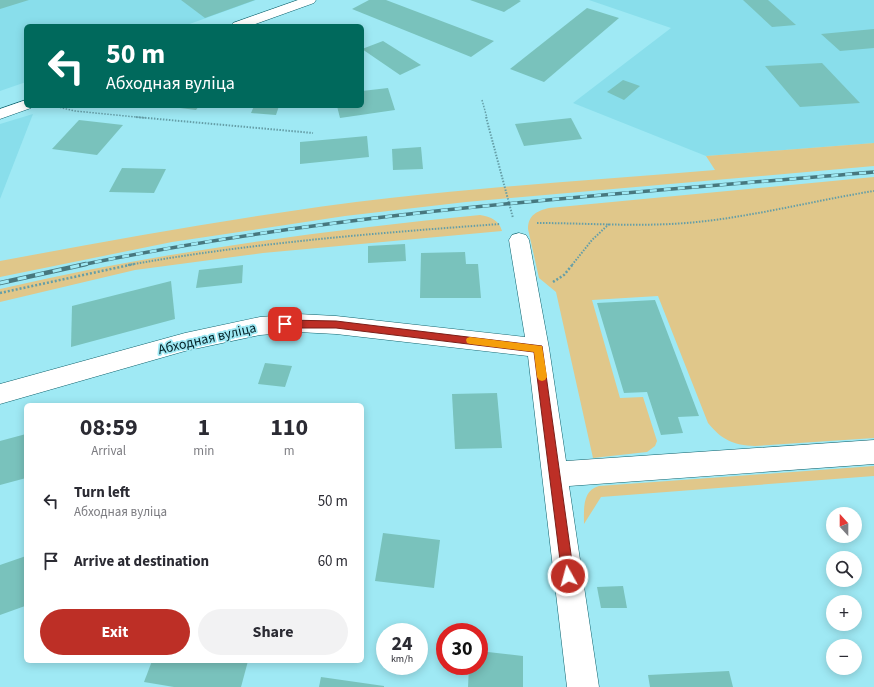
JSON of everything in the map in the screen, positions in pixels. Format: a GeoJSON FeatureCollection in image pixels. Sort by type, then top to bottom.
{"type":"FeatureCollection","features":[{"type":"Feature","properties":{"kind":"street"},"geometry":{"type":"LineString","coordinates":[[244,24],[310,0]]}},
{"type":"Feature","properties":{"kind":"street"},"geometry":{"type":"LineString","coordinates":[[0,114],[24,106]]}},
{"type":"Feature","properties":{"kind":"street"},"geometry":{"type":"LineString","coordinates":[[517,232],[538,348],[583,687]]}},
{"type":"Feature","properties":{"kind":"street","name":"Абходная вуліца"},"geometry":{"type":"LineString","coordinates":[[0,394],[185,342],[260,326],[298,323],[336,325],[538,348]]}},
{"type":"Feature","properties":{"kind":"street"},"geometry":{"type":"LineString","coordinates":[[555,474],[874,452]]}},
{"type":"Feature","properties":{"kind":"path"},"geometry":{"type":"LineString","coordinates":[[482,100],[517,232]]}},
{"type":"Feature","properties":{"kind":"path"},"geometry":{"type":"LineString","coordinates":[[62,108],[75,111],[313,133]]}},
{"type":"Feature","properties":{"kind":"path"},"geometry":{"type":"LineString","coordinates":[[0,293],[146,262],[231,250],[421,229],[517,232],[609,224],[654,225],[719,219],[874,191]]}},
{"type":"Feature","properties":{"kind":"path"},"geometry":{"type":"LineString","coordinates":[[528,293],[562,277],[571,268],[586,247],[609,224]]}},
{"type":"Feature","properties":{"kind":"shaded area"},"geometry":{"type":"Polygon","coordinates":[[[0,0],[256,0],[190,24],[24,24],[24,83],[0,91],[0,0]]]}},
{"type":"Feature","properties":{"kind":"shaded area"},"geometry":{"type":"Polygon","coordinates":[[[589,0],[874,0],[874,143],[706,156],[573,103],[671,28],[589,0]]]}},
{"type":"Feature","properties":{"kind":"shaded area"},"geometry":{"type":"Polygon","coordinates":[[[33,114],[0,199],[0,124],[33,114]]]}},
{"type":"Feature","properties":{"kind":"shaded area"},"geometry":{"type":"Polygon","coordinates":[[[874,143],[874,166],[466,202],[345,216],[172,242],[0,277],[0,261],[243,218],[390,198],[512,186],[715,170],[706,156],[874,143]]]}},
{"type":"Feature","properties":{"kind":"shaded area"},"geometry":{"type":"Polygon","coordinates":[[[874,177],[874,438],[755,446],[734,443],[718,434],[708,423],[658,296],[592,300],[620,398],[643,397],[657,441],[655,446],[647,452],[593,458],[556,292],[539,278],[528,229],[528,224],[534,214],[549,208],[874,177]]]}},
{"type":"Feature","properties":{"kind":"shaded area"},"geometry":{"type":"Polygon","coordinates":[[[480,215],[497,222],[502,231],[263,253],[135,270],[0,302],[0,289],[119,264],[239,244],[359,228],[480,215]]]}},
{"type":"Feature","properties":{"kind":"shaded area"},"geometry":{"type":"Polygon","coordinates":[[[874,466],[874,476],[601,497],[584,524],[585,501],[589,492],[593,488],[599,486],[874,466]]]}},
{"type":"Feature","properties":{"kind":"building"},"geometry":{"type":"Polygon","coordinates":[[[0,0],[29,0],[0,9],[0,0]]]}},
{"type":"Feature","properties":{"kind":"building"},"geometry":{"type":"Polygon","coordinates":[[[181,0],[255,0],[205,18],[181,0]]]}},
{"type":"Feature","properties":{"kind":"building"},"geometry":{"type":"Polygon","coordinates":[[[369,0],[386,0],[494,41],[471,57],[352,9],[369,0]]]}},
{"type":"Feature","properties":{"kind":"building"},"geometry":{"type":"Polygon","coordinates":[[[470,0],[519,0],[521,1],[504,12],[470,0]]]}},
{"type":"Feature","properties":{"kind":"building"},"geometry":{"type":"Polygon","coordinates":[[[743,0],[768,0],[796,25],[772,27],[743,0]]]}},
{"type":"Feature","properties":{"kind":"building"},"geometry":{"type":"Polygon","coordinates":[[[587,8],[619,18],[544,82],[510,69],[587,8]]]}},
{"type":"Feature","properties":{"kind":"building"},"geometry":{"type":"Polygon","coordinates":[[[874,29],[874,48],[840,51],[821,34],[874,29]]]}},
{"type":"Feature","properties":{"kind":"building"},"geometry":{"type":"Polygon","coordinates":[[[383,41],[421,65],[400,75],[364,50],[364,48],[383,41]]]}},
{"type":"Feature","properties":{"kind":"building"},"geometry":{"type":"Polygon","coordinates":[[[822,63],[860,103],[800,107],[765,66],[822,63]]]}},
{"type":"Feature","properties":{"kind":"building"},"geometry":{"type":"Polygon","coordinates":[[[623,80],[640,86],[624,100],[607,92],[623,80]]]}},
{"type":"Feature","properties":{"kind":"building"},"geometry":{"type":"Polygon","coordinates":[[[388,88],[395,110],[340,118],[338,108],[364,108],[364,91],[388,88]]]}},
{"type":"Feature","properties":{"kind":"building"},"geometry":{"type":"Polygon","coordinates":[[[180,108],[198,108],[196,110],[180,108]]]}},
{"type":"Feature","properties":{"kind":"building"},"geometry":{"type":"Polygon","coordinates":[[[253,108],[278,108],[276,115],[251,113],[253,108]]]}},
{"type":"Feature","properties":{"kind":"building"},"geometry":{"type":"Polygon","coordinates":[[[571,118],[582,139],[524,146],[515,124],[571,118]]]}},
{"type":"Feature","properties":{"kind":"building"},"geometry":{"type":"Polygon","coordinates":[[[79,120],[123,125],[97,155],[52,149],[79,120]]]}},
{"type":"Feature","properties":{"kind":"building"},"geometry":{"type":"Polygon","coordinates":[[[367,136],[369,157],[300,164],[300,142],[367,136]]]}},
{"type":"Feature","properties":{"kind":"building"},"geometry":{"type":"Polygon","coordinates":[[[421,147],[423,169],[393,170],[392,149],[421,147]]]}},
{"type":"Feature","properties":{"kind":"building"},"geometry":{"type":"Polygon","coordinates":[[[122,168],[166,169],[154,193],[109,192],[122,168]]]}},
{"type":"Feature","properties":{"kind":"building"},"geometry":{"type":"Polygon","coordinates":[[[405,244],[406,261],[368,263],[368,246],[405,244]]]}},
{"type":"Feature","properties":{"kind":"building"},"geometry":{"type":"Polygon","coordinates":[[[465,252],[466,264],[478,264],[481,298],[420,298],[421,253],[465,252]]]}},
{"type":"Feature","properties":{"kind":"building"},"geometry":{"type":"Polygon","coordinates":[[[243,265],[242,283],[196,288],[199,270],[243,265]]]}},
{"type":"Feature","properties":{"kind":"building"},"geometry":{"type":"Polygon","coordinates":[[[171,281],[175,319],[71,347],[72,306],[171,281]]]}},
{"type":"Feature","properties":{"kind":"building"},"geometry":{"type":"Polygon","coordinates":[[[655,300],[699,416],[678,417],[683,433],[661,435],[647,392],[624,393],[597,303],[655,300]]]}},
{"type":"Feature","properties":{"kind":"building"},"geometry":{"type":"Polygon","coordinates":[[[265,363],[292,366],[285,387],[258,384],[265,363]]]}},
{"type":"Feature","properties":{"kind":"building"},"geometry":{"type":"Polygon","coordinates":[[[497,393],[502,448],[455,449],[452,394],[497,393]]]}},
{"type":"Feature","properties":{"kind":"building"},"geometry":{"type":"Polygon","coordinates":[[[24,435],[24,479],[0,485],[0,441],[24,435]]]}},
{"type":"Feature","properties":{"kind":"building"},"geometry":{"type":"Polygon","coordinates":[[[383,533],[440,540],[434,588],[375,581],[383,533]]]}},
{"type":"Feature","properties":{"kind":"building"},"geometry":{"type":"Polygon","coordinates":[[[24,557],[24,606],[0,615],[0,565],[24,557]]]}},
{"type":"Feature","properties":{"kind":"building"},"geometry":{"type":"Polygon","coordinates":[[[623,586],[627,608],[601,608],[597,587],[623,586]]]}},
{"type":"Feature","properties":{"kind":"building"},"geometry":{"type":"Polygon","coordinates":[[[488,652],[523,656],[523,687],[468,687],[469,675],[488,675],[488,652]]]}},
{"type":"Feature","properties":{"kind":"building"},"geometry":{"type":"Polygon","coordinates":[[[151,663],[247,663],[241,687],[174,687],[144,682],[151,663]]]}},
{"type":"Feature","properties":{"kind":"building"},"geometry":{"type":"Polygon","coordinates":[[[729,671],[733,687],[650,687],[648,675],[729,671]]]}},
{"type":"Feature","properties":{"kind":"building"},"geometry":{"type":"Polygon","coordinates":[[[321,677],[384,686],[384,687],[319,687],[321,677]]]}},
{"type":"Feature","properties":{"kind":"railway"},"geometry":{"type":"LineString","coordinates":[[85,264],[179,246],[377,218],[575,197],[874,172]]}},
{"type":"Feature","properties":{"kind":"railway"},"geometry":{"type":"LineString","coordinates":[[0,283],[85,264]]}},
{"type":"Feature","properties":{"kind":"slow traffic"},"geometry":{"type":"LineString","coordinates":[[470,340],[538,348],[542,377]]}},
{"type":"Feature","properties":{"kind":"route"},"geometry":{"type":"LineString","coordinates":[[285,324],[298,323],[336,325],[538,348],[568,576]]}}]}
